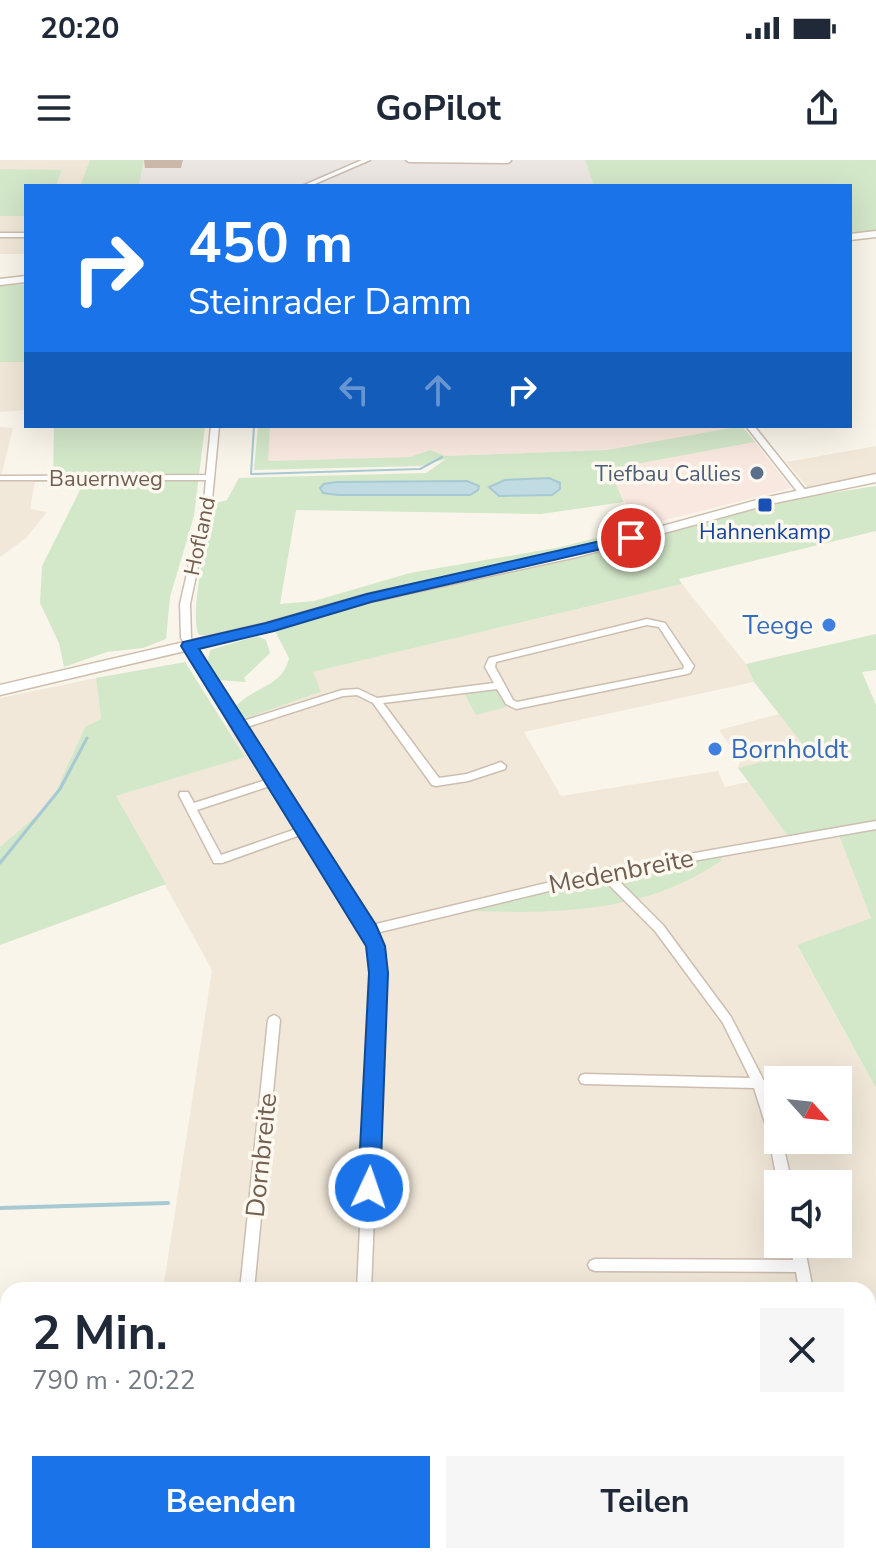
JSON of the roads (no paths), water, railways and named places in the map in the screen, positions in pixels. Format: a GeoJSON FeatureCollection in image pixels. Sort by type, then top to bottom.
{"type":"FeatureCollection","features":[{"type":"Feature","properties":{"kind":"main road"},"geometry":{"type":"LineString","coordinates":[[852,237],[876,234]]}},
{"type":"Feature","properties":{"kind":"main road"},"geometry":{"type":"LineString","coordinates":[[0,282],[24,279]]}},
{"type":"Feature","properties":{"kind":"main road"},"geometry":{"type":"LineString","coordinates":[[0,690],[269,627],[367,598],[577,553],[803,493],[876,478]]}},
{"type":"Feature","properties":{"kind":"street"},"geometry":{"type":"LineString","coordinates":[[310,184],[367,160]]}},
{"type":"Feature","properties":{"kind":"street"},"geometry":{"type":"LineString","coordinates":[[409,160],[508,161]]}},
{"type":"Feature","properties":{"kind":"street"},"geometry":{"type":"LineString","coordinates":[[0,235],[24,235]]}},
{"type":"Feature","properties":{"kind":"street","name":"Hofland"},"geometry":{"type":"LineString","coordinates":[[189,646],[185,604],[211,477],[215,428]]}},
{"type":"Feature","properties":{"kind":"street"},"geometry":{"type":"LineString","coordinates":[[752,428],[803,493]]}},
{"type":"Feature","properties":{"kind":"street","name":"Bauernweg"},"geometry":{"type":"LineString","coordinates":[[0,478],[211,477]]}},
{"type":"Feature","properties":{"kind":"street"},"geometry":{"type":"LineString","coordinates":[[647,622],[662,625],[689,666],[687,671],[516,706],[499,686],[490,667],[492,660],[647,622]]}},
{"type":"Feature","properties":{"kind":"street"},"geometry":{"type":"LineString","coordinates":[[189,646],[369,930],[376,946],[378,973],[364,1282]]}},
{"type":"Feature","properties":{"kind":"street"},"geometry":{"type":"LineString","coordinates":[[376,701],[499,686]]}},
{"type":"Feature","properties":{"kind":"street"},"geometry":{"type":"LineString","coordinates":[[240,726],[342,693],[358,692],[376,701],[436,782],[468,777],[501,766]]}},
{"type":"Feature","properties":{"kind":"street"},"geometry":{"type":"LineString","coordinates":[[191,808],[273,781]]}},
{"type":"Feature","properties":{"kind":"street"},"geometry":{"type":"LineString","coordinates":[[184,795],[218,860],[304,830]]}},
{"type":"Feature","properties":{"kind":"street","name":"Medenbreite"},"geometry":{"type":"LineString","coordinates":[[369,930],[604,873],[876,825]]}},
{"type":"Feature","properties":{"kind":"street"},"geometry":{"type":"LineString","coordinates":[[604,873],[650,917],[727,1020],[759,1083],[782,1170]]}},
{"type":"Feature","properties":{"kind":"street","name":"Dornbreite"},"geometry":{"type":"LineString","coordinates":[[248,1282],[274,1020]]}},
{"type":"Feature","properties":{"kind":"street"},"geometry":{"type":"LineString","coordinates":[[585,1079],[759,1083]]}},
{"type":"Feature","properties":{"kind":"street"},"geometry":{"type":"LineString","coordinates":[[800,1258],[805,1282]]}},
{"type":"Feature","properties":{"kind":"street"},"geometry":{"type":"LineString","coordinates":[[595,1265],[802,1266]]}},
{"type":"Feature","properties":{"kind":"water"},"geometry":{"type":"Polygon","coordinates":[[[549,478],[560,483],[560,489],[552,495],[499,496],[489,487],[505,480],[549,478]]]}},
{"type":"Feature","properties":{"kind":"water"},"geometry":{"type":"Polygon","coordinates":[[[467,481],[479,486],[470,495],[338,495],[323,493],[320,488],[336,482],[467,481]]]}},
{"type":"Feature","properties":{"kind":"waterway"},"geometry":{"type":"LineString","coordinates":[[254,428],[251,474],[420,469],[442,457]]}},
{"type":"Feature","properties":{"kind":"waterway"},"geometry":{"type":"LineString","coordinates":[[0,863],[60,789],[87,738]]}},
{"type":"Feature","properties":{"kind":"waterway"},"geometry":{"type":"LineString","coordinates":[[0,1208],[168,1203]]}},
{"type":"Feature","properties":{"kind":"place","name":"Tiefbau Callies"},"geometry":{"type":"Point","coordinates":[757,473]}},
{"type":"Feature","properties":{"kind":"place","name":"Hahnenkamp"},"geometry":{"type":"Point","coordinates":[765,505]}},
{"type":"Feature","properties":{"kind":"place","name":"Teege"},"geometry":{"type":"Point","coordinates":[829,625]}},
{"type":"Feature","properties":{"kind":"place","name":"Bornholdt"},"geometry":{"type":"Point","coordinates":[715,749]}}]}
